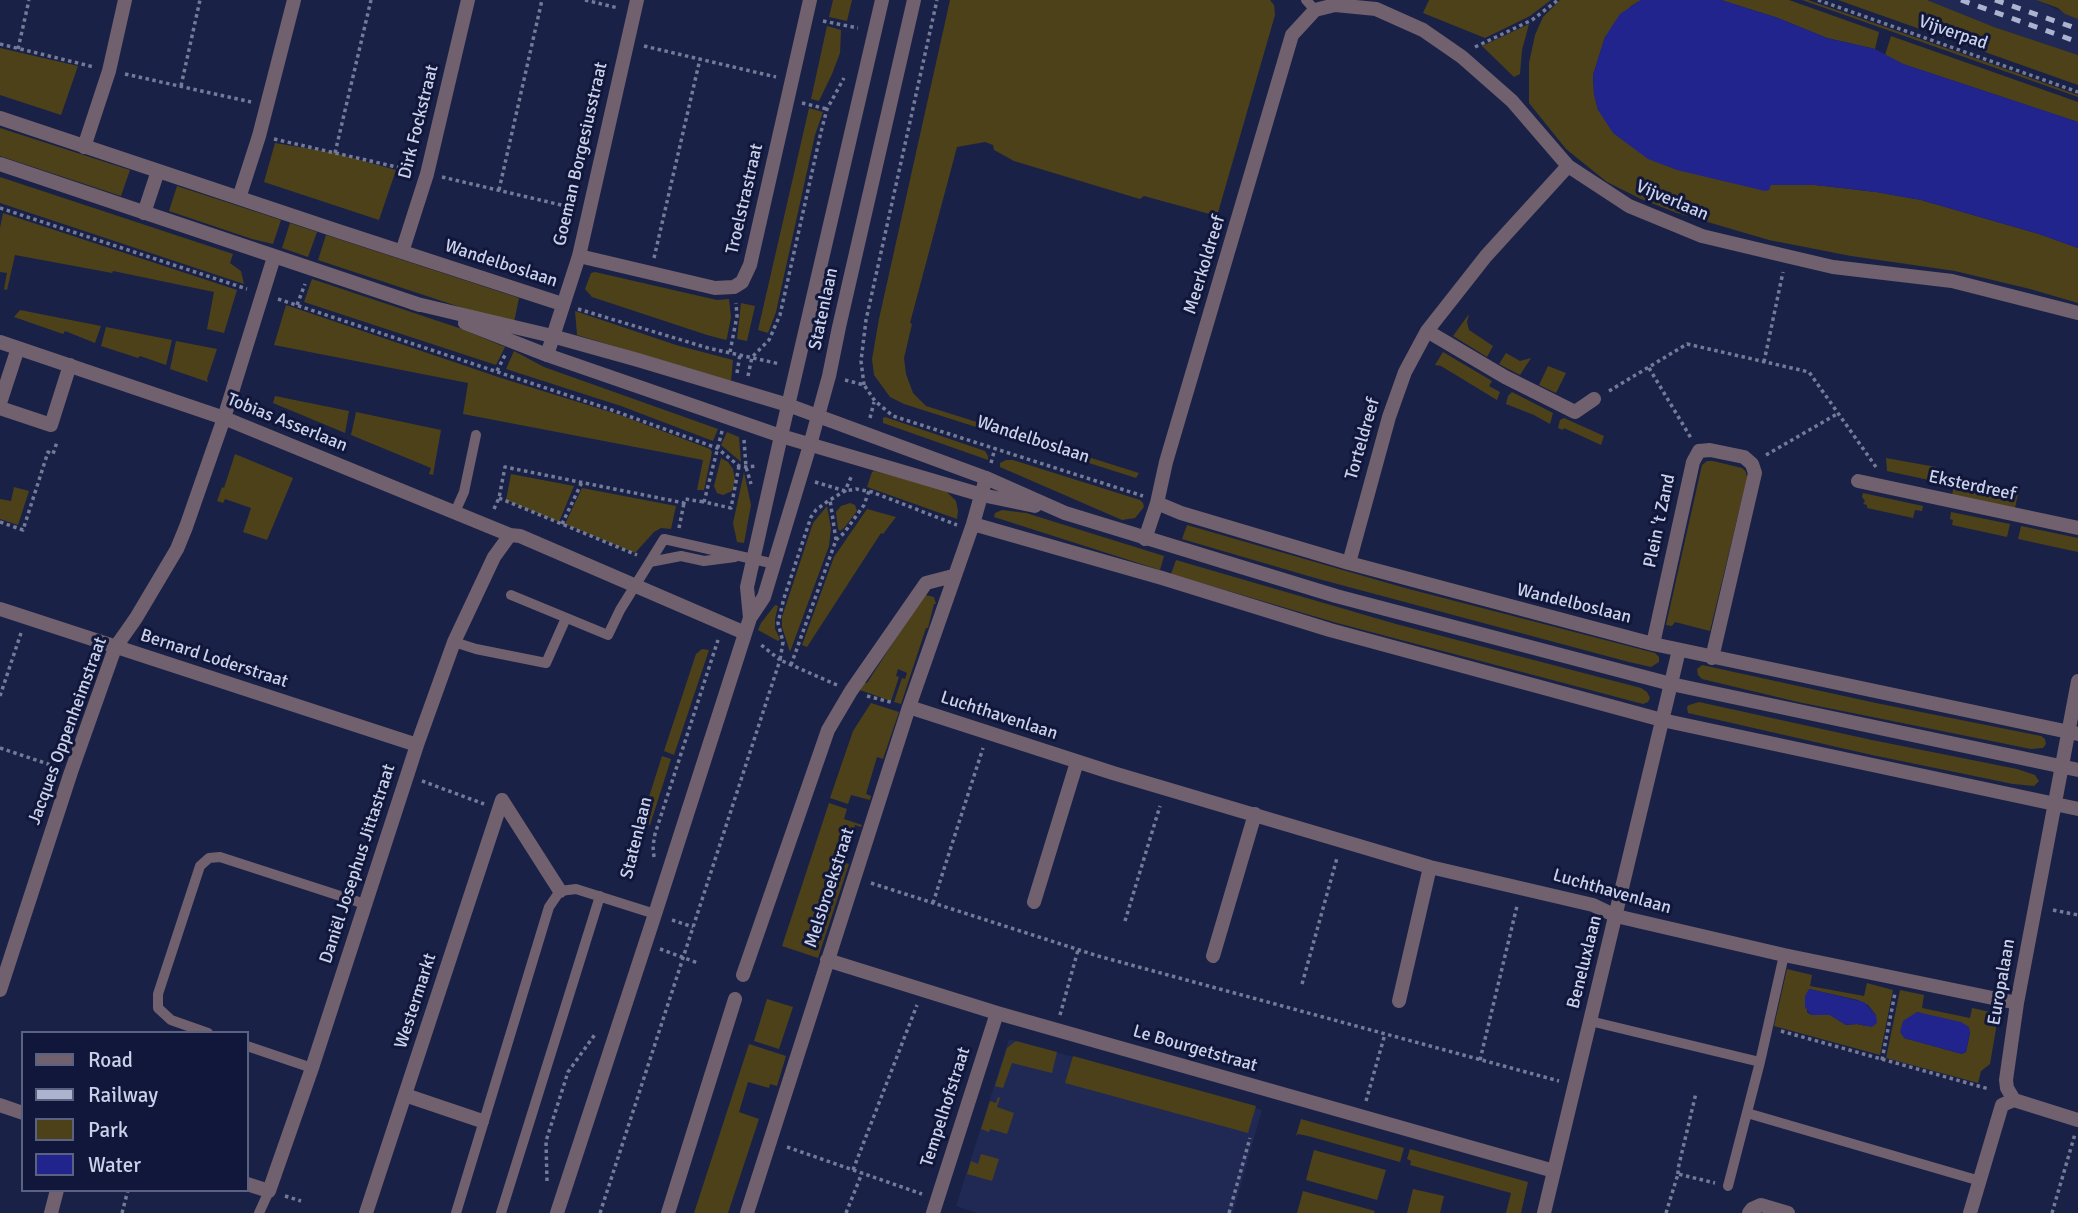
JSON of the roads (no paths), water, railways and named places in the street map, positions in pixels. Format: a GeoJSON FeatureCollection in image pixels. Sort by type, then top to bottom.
{"type":"FeatureCollection","features":[{"type":"Feature","properties":{"kind":"street"},"geometry":{"type":"LineString","coordinates":[[84,147],[110,71],[125,0]]}},
{"type":"Feature","properties":{"kind":"street"},"geometry":{"type":"LineString","coordinates":[[239,198],[259,135],[294,0]]}},
{"type":"Feature","properties":{"kind":"street","name":"Dirk Fockstraat"},"geometry":{"type":"LineString","coordinates":[[402,252],[427,174],[468,0]]}},
{"type":"Feature","properties":{"kind":"street","name":"Troelstrastraat"},"geometry":{"type":"LineString","coordinates":[[579,256],[715,288],[734,287],[742,282],[750,265],[810,0]]}},
{"type":"Feature","properties":{"kind":"street","name":"Statenlaan"},"geometry":{"type":"LineString","coordinates":[[748,626],[748,558],[774,470],[882,0]]}},
{"type":"Feature","properties":{"kind":"street","name":"Statenlaan"},"geometry":{"type":"LineString","coordinates":[[557,1213],[748,626],[764,597],[801,478],[829,376],[914,0]]}},
{"type":"Feature","properties":{"kind":"street","name":"Vijverlaan"},"geometry":{"type":"LineString","coordinates":[[1310,5],[1376,9],[1423,30],[1462,57],[1513,102],[1568,166],[1629,206],[1702,236],[1833,267],[1952,281],[2078,313]]}},
{"type":"Feature","properties":{"kind":"street","name":"Meerkoldreef"},"geometry":{"type":"LineString","coordinates":[[1145,539],[1292,35],[1310,5]]}},
{"type":"Feature","properties":{"kind":"street","name":"Goeman Borgesiusstraat"},"geometry":{"type":"LineString","coordinates":[[547,355],[579,256],[635,6]]}},
{"type":"Feature","properties":{"kind":"street","name":"Wandelboslaan"},"geometry":{"type":"LineString","coordinates":[[0,118],[562,304]]}},
{"type":"Feature","properties":{"kind":"street"},"geometry":{"type":"LineString","coordinates":[[0,164],[413,303],[547,355],[810,445],[982,495],[1065,513],[1336,596],[1671,684],[2078,770]]}},
{"type":"Feature","properties":{"kind":"street","name":"Torteldreef"},"geometry":{"type":"LineString","coordinates":[[1349,563],[1389,417],[1405,372],[1427,331],[1486,256],[1568,166]]}},
{"type":"Feature","properties":{"kind":"street"},"geometry":{"type":"LineString","coordinates":[[144,213],[158,171]]}},
{"type":"Feature","properties":{"kind":"street","name":"Jacques Oppenheimstraat"},"geometry":{"type":"LineString","coordinates":[[0,990],[71,772],[115,648],[177,550],[186,527],[224,418],[274,257]]}},
{"type":"Feature","properties":{"kind":"street"},"geometry":{"type":"LineString","coordinates":[[413,303],[552,336],[788,405],[986,478],[1065,513]]}},
{"type":"Feature","properties":{"kind":"street"},"geometry":{"type":"LineString","coordinates":[[1427,331],[1505,377],[1575,412],[1594,400]]}},
{"type":"Feature","properties":{"kind":"street","name":"Tobias Asserlaan"},"geometry":{"type":"LineString","coordinates":[[0,342],[224,418],[510,535],[520,536],[723,623],[748,626]]}},
{"type":"Feature","properties":{"kind":"street"},"geometry":{"type":"LineString","coordinates":[[18,348],[0,406],[51,425],[70,365]]}},
{"type":"Feature","properties":{"kind":"street","name":"Plein 't Zand"},"geometry":{"type":"LineString","coordinates":[[1653,644],[1693,462],[1699,451],[1710,450],[1744,457],[1752,464],[1755,473],[1712,658]]}},
{"type":"Feature","properties":{"kind":"street","name":"Melsbroekstraat"},"geometry":{"type":"LineString","coordinates":[[747,1213],[909,707],[973,524],[986,478]]}},
{"type":"Feature","properties":{"kind":"street","name":"Eksterdreef"},"geometry":{"type":"LineString","coordinates":[[1858,481],[2078,528]]}},
{"type":"Feature","properties":{"kind":"street","name":"Wandelboslaan"},"geometry":{"type":"LineString","coordinates":[[1157,503],[1181,513],[1349,563],[1653,644],[2073,733]]}},
{"type":"Feature","properties":{"kind":"street"},"geometry":{"type":"LineString","coordinates":[[973,524],[1330,629],[1662,720],[2078,809]]}},
{"type":"Feature","properties":{"kind":"street","name":"Daniël Josephus Jittastraat"},"geometry":{"type":"LineString","coordinates":[[269,1191],[417,745],[454,642],[494,557],[510,535]]}},
{"type":"Feature","properties":{"kind":"street"},"geometry":{"type":"LineString","coordinates":[[743,975],[828,730],[851,691],[926,583],[953,576]]}},
{"type":"Feature","properties":{"kind":"street","name":"Bernard Loderstraat"},"geometry":{"type":"LineString","coordinates":[[0,609],[417,745]]}},
{"type":"Feature","properties":{"kind":"street","name":"Beneluxlaan"},"geometry":{"type":"LineString","coordinates":[[1544,1213],[1679,650]]}},
{"type":"Feature","properties":{"kind":"street"},"geometry":{"type":"LineString","coordinates":[[2054,804],[2073,733],[2078,681]]}},
{"type":"Feature","properties":{"kind":"street","name":"Luchthavenlaan"},"geometry":{"type":"LineString","coordinates":[[909,707],[1077,762],[1430,867],[1593,905],[1616,916],[1784,955],[2018,1003]]}},
{"type":"Feature","properties":{"kind":"street"},"geometry":{"type":"LineString","coordinates":[[1034,902],[1077,762]]}},
{"type":"Feature","properties":{"kind":"street","name":"Europalaan"},"geometry":{"type":"LineString","coordinates":[[2012,1097],[2006,1080],[2054,804]]}},
{"type":"Feature","properties":{"kind":"street","name":"Westermarkt"},"geometry":{"type":"LineString","coordinates":[[366,1213],[500,805],[560,891]]}},
{"type":"Feature","properties":{"kind":"street"},"geometry":{"type":"LineString","coordinates":[[1213,956],[1255,814]]}},
{"type":"Feature","properties":{"kind":"street"},"geometry":{"type":"LineString","coordinates":[[1399,1001],[1430,867]]}},
{"type":"Feature","properties":{"kind":"street","name":"Le Bourgetstraat"},"geometry":{"type":"LineString","coordinates":[[827,960],[1055,1030],[1554,1171]]}},
{"type":"Feature","properties":{"kind":"street"},"geometry":{"type":"LineString","coordinates":[[668,1213],[736,999]]}},
{"type":"Feature","properties":{"kind":"street","name":"Tempelhofstraat"},"geometry":{"type":"LineString","coordinates":[[935,1206],[997,1013]]}},
{"type":"Feature","properties":{"kind":"street"},"geometry":{"type":"LineString","coordinates":[[405,1095],[482,1121]]}},
{"type":"Feature","properties":{"kind":"street"},"geometry":{"type":"LineString","coordinates":[[1970,1213],[2002,1105],[2012,1097],[2078,1121]]}},
{"type":"Feature","properties":{"kind":"street"},"geometry":{"type":"LineString","coordinates":[[0,1105],[21,1112]]}},
{"type":"Feature","properties":{"kind":"street"},"geometry":{"type":"LineString","coordinates":[[248,1184],[269,1191]]}},
{"type":"Feature","properties":{"kind":"street"},"geometry":{"type":"LineString","coordinates":[[51,1213],[56,1192]]}},
{"type":"Feature","properties":{"kind":"street"},"geometry":{"type":"LineString","coordinates":[[1749,1213],[1761,1205],[1788,1213]]}},
{"type":"Feature","properties":{"kind":"lane"},"geometry":{"type":"LineString","coordinates":[[455,512],[464,492],[476,435]]}},
{"type":"Feature","properties":{"kind":"lane"},"geometry":{"type":"LineString","coordinates":[[511,595],[608,635],[620,610],[664,539],[775,564]]}},
{"type":"Feature","properties":{"kind":"lane"},"geometry":{"type":"LineString","coordinates":[[650,562],[681,556],[704,561],[748,558]]}},
{"type":"Feature","properties":{"kind":"lane"},"geometry":{"type":"LineString","coordinates":[[454,642],[546,663],[566,618]]}},
{"type":"Feature","properties":{"kind":"lane"},"geometry":{"type":"LineString","coordinates":[[202,1031],[171,1020],[158,1008],[158,994],[200,866],[209,858],[220,857],[365,904]]}},
{"type":"Feature","properties":{"kind":"lane"},"geometry":{"type":"LineString","coordinates":[[456,1213],[549,907],[560,891],[576,889],[656,914]]}},
{"type":"Feature","properties":{"kind":"lane"},"geometry":{"type":"LineString","coordinates":[[501,1213],[600,896]]}},
{"type":"Feature","properties":{"kind":"lane"},"geometry":{"type":"LineString","coordinates":[[1728,1186],[1769,1028],[1784,955]]}},
{"type":"Feature","properties":{"kind":"lane"},"geometry":{"type":"LineString","coordinates":[[1590,1021],[1759,1062]]}},
{"type":"Feature","properties":{"kind":"lane"},"geometry":{"type":"LineString","coordinates":[[248,1046],[312,1068]]}},
{"type":"Feature","properties":{"kind":"lane"},"geometry":{"type":"LineString","coordinates":[[1747,1113],[1980,1181]]}},
{"type":"Feature","properties":{"kind":"lane"},"geometry":{"type":"LineString","coordinates":[[259,1213],[269,1191]]}},
{"type":"Feature","properties":{"kind":"water"},"geometry":{"type":"Polygon","coordinates":[[[1641,0],[1721,0],[1778,18],[1827,38],[1875,49],[1903,64],[2078,122],[2078,248],[1921,200],[1815,185],[1771,185],[1769,190],[1765,191],[1677,170],[1648,159],[1613,133],[1598,110],[1593,75],[1605,37],[1620,14],[1641,0]]]}},
{"type":"Feature","properties":{"kind":"water"},"geometry":{"type":"Polygon","coordinates":[[[1809,989],[1864,1002],[1876,1015],[1877,1023],[1872,1027],[1846,1025],[1830,1015],[1811,1015],[1805,1007],[1805,996],[1809,989]]]}},
{"type":"Feature","properties":{"kind":"water"},"geometry":{"type":"Polygon","coordinates":[[[1917,1012],[1961,1022],[1969,1027],[1966,1052],[1962,1054],[1904,1038],[1900,1032],[1903,1021],[1917,1012]]]}},
{"type":"Feature","properties":{"kind":"railway"},"geometry":{"type":"LineString","coordinates":[[1961,0],[2078,42]]}},
{"type":"Feature","properties":{"kind":"railway"},"geometry":{"type":"LineString","coordinates":[[1995,0],[2078,29]]}}]}
